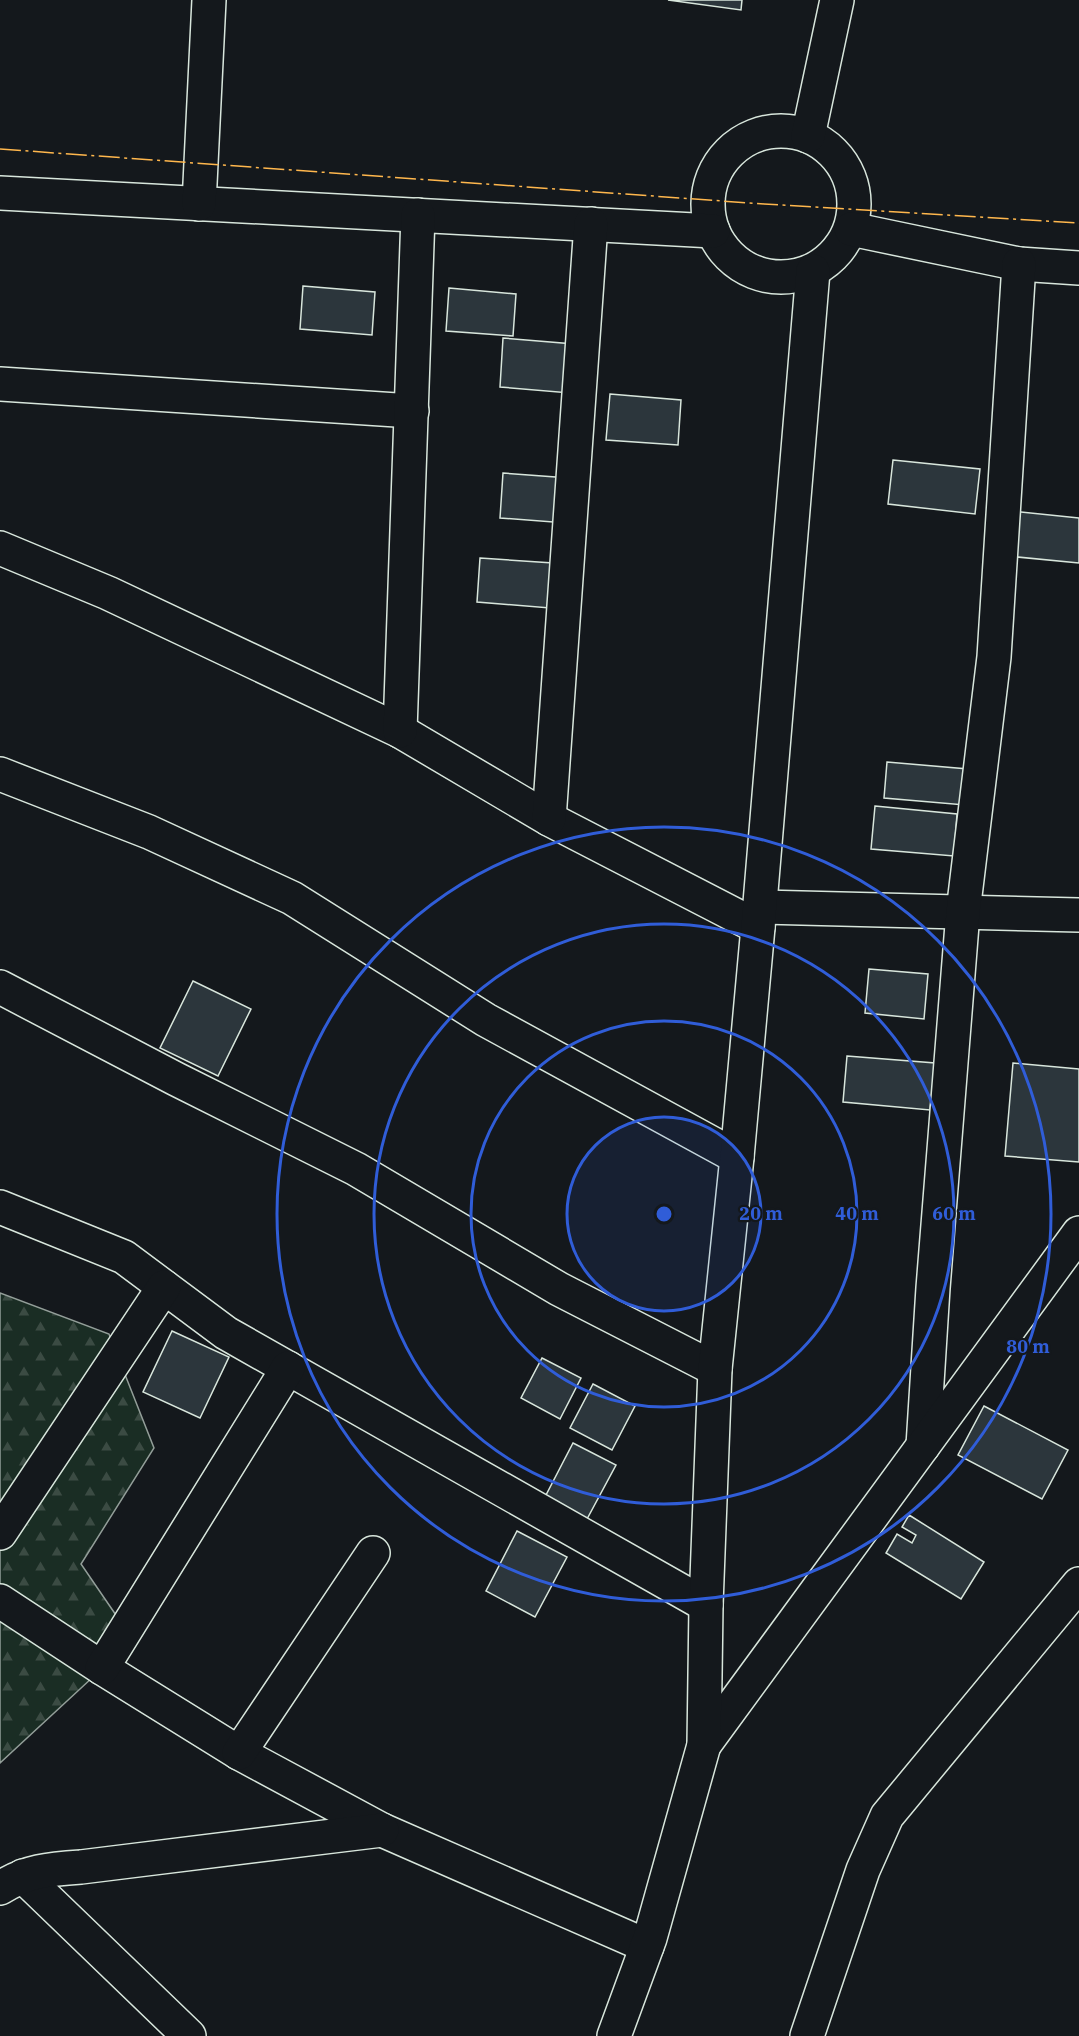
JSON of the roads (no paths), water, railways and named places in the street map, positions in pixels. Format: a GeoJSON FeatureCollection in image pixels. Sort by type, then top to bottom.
{"type":"FeatureCollection","features":[{"type":"Feature","properties":{"kind":"street"},"geometry":{"type":"LineString","coordinates":[[199,204],[209,0]]}},
{"type":"Feature","properties":{"kind":"street"},"geometry":{"type":"LineString","coordinates":[[808,136],[837,0]]}},
{"type":"Feature","properties":{"kind":"street"},"geometry":{"type":"LineString","coordinates":[[778,131],[808,136],[831,150],[848,173],[856,201],[851,229],[836,254],[813,271],[785,278],[756,273],[731,259],[714,236],[707,208],[712,179],[727,155],[750,138],[778,131]]}},
{"type":"Feature","properties":{"kind":"street"},"geometry":{"type":"LineString","coordinates":[[0,193],[713,231]]}},
{"type":"Feature","properties":{"kind":"street"},"geometry":{"type":"LineString","coordinates":[[400,731],[418,215]]}},
{"type":"Feature","properties":{"kind":"street"},"geometry":{"type":"LineString","coordinates":[[549,819],[591,224]]}},
{"type":"Feature","properties":{"kind":"street"},"geometry":{"type":"LineString","coordinates":[[851,229],[1019,264],[1079,268]]}},
{"type":"Feature","properties":{"kind":"street"},"geometry":{"type":"LineString","coordinates":[[923,1446],[933,1288],[963,912],[994,657],[1019,264]]}},
{"type":"Feature","properties":{"kind":"street"},"geometry":{"type":"LineString","coordinates":[[614,2036],[647,1946],[704,1745],[706,1605],[715,1369],[759,917],[813,271]]}},
{"type":"Feature","properties":{"kind":"street"},"geometry":{"type":"LineString","coordinates":[[0,384],[412,411]]}},
{"type":"Feature","properties":{"kind":"street"},"geometry":{"type":"LineString","coordinates":[[0,548],[108,593],[400,731],[549,819],[759,917],[963,912],[1079,915]]}},
{"type":"Feature","properties":{"kind":"street"},"geometry":{"type":"LineString","coordinates":[[0,774],[149,832],[292,898],[486,1020],[737,1157]]}},
{"type":"Feature","properties":{"kind":"street"},"geometry":{"type":"LineString","coordinates":[[0,987],[176,1079],[356,1169],[559,1289],[715,1369]]}},
{"type":"Feature","properties":{"kind":"street"},"geometry":{"type":"LineString","coordinates":[[0,1207],[124,1257],[226,1332],[706,1605]]}},
{"type":"Feature","properties":{"kind":"street"},"geometry":{"type":"LineString","coordinates":[[704,1745],[1079,1233]]}},
{"type":"Feature","properties":{"kind":"street"},"geometry":{"type":"LineString","coordinates":[[0,1533],[164,1287]]}},
{"type":"Feature","properties":{"kind":"street"},"geometry":{"type":"LineString","coordinates":[[102,1668],[288,1368]]}},
{"type":"Feature","properties":{"kind":"street"},"geometry":{"type":"LineString","coordinates":[[239,1753],[373,1553]]}},
{"type":"Feature","properties":{"kind":"street"},"geometry":{"type":"LineString","coordinates":[[807,2036],[863,1870],[888,1816],[1079,1584]]}},
{"type":"Feature","properties":{"kind":"street"},"geometry":{"type":"LineString","coordinates":[[0,1601],[239,1753],[382,1830],[647,1946]]}},
{"type":"Feature","properties":{"kind":"street"},"geometry":{"type":"LineString","coordinates":[[189,2036],[12,1882],[43,1870],[382,1830]]}}]}
